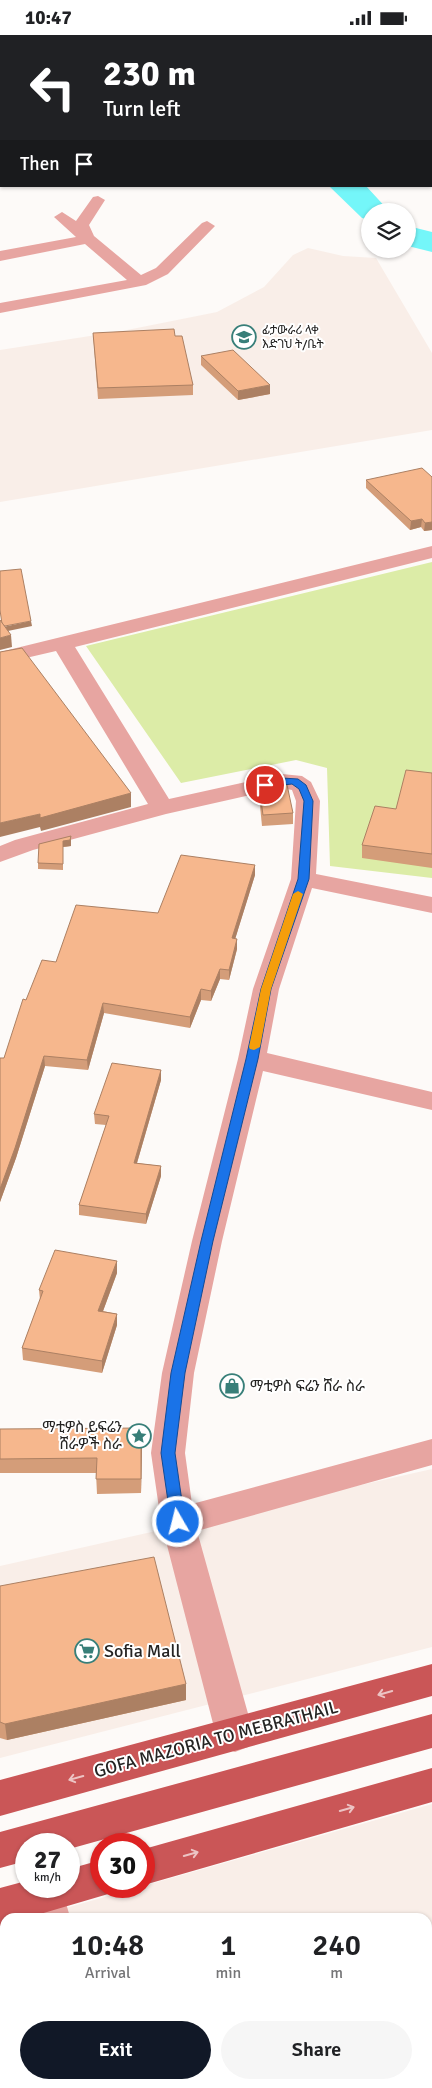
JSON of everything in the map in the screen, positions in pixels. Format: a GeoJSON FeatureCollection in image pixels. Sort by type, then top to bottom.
{"type":"FeatureCollection","features":[{"type":"Feature","properties":{"kind":"main road","name":"GOFA MAZORIA TO MEBRATHAIL"},"geometry":{"type":"LineString","coordinates":[[0,1798],[432,1680]]}},
{"type":"Feature","properties":{"kind":"main road"},"geometry":{"type":"LineString","coordinates":[[0,1850],[432,1731]]}},
{"type":"Feature","properties":{"kind":"main road"},"geometry":{"type":"LineString","coordinates":[[155,1864],[432,1785]]}},
{"type":"Feature","properties":{"kind":"main road"},"geometry":{"type":"LineString","coordinates":[[0,1907],[48,1906],[90,1885]]}},
{"type":"Feature","properties":{"kind":"street"},"geometry":{"type":"LineString","coordinates":[[88,239],[81,225],[98,200]]}},
{"type":"Feature","properties":{"kind":"street"},"geometry":{"type":"LineString","coordinates":[[62,217],[140,282]]}},
{"type":"Feature","properties":{"kind":"street"},"geometry":{"type":"LineString","coordinates":[[0,309],[140,282],[162,271],[207,227]]}},
{"type":"Feature","properties":{"kind":"street"},"geometry":{"type":"LineString","coordinates":[[0,256],[88,239]]}},
{"type":"Feature","properties":{"kind":"street"},"geometry":{"type":"LineString","coordinates":[[0,658],[194,612],[432,552]]}},
{"type":"Feature","properties":{"kind":"street"},"geometry":{"type":"LineString","coordinates":[[62,643],[162,808]]}},
{"type":"Feature","properties":{"kind":"street"},"geometry":{"type":"LineString","coordinates":[[0,855],[24,845],[162,808],[282,781],[294,781],[303,787],[308,801],[303,879],[266,989],[252,1059],[207,1241],[178,1373],[168,1453],[178,1522],[235,1735]]}},
{"type":"Feature","properties":{"kind":"street"},"geometry":{"type":"LineString","coordinates":[[303,879],[432,905]]}},
{"type":"Feature","properties":{"kind":"street"},"geometry":{"type":"LineString","coordinates":[[252,1059],[432,1101]]}},
{"type":"Feature","properties":{"kind":"street"},"geometry":{"type":"LineString","coordinates":[[178,1522],[432,1452]]}},
{"type":"Feature","properties":{"kind":"shaded area"},"geometry":{"type":"Polygon","coordinates":[[[308,248],[343,256],[376,258],[432,353],[432,430],[0,502],[0,350],[122,331],[217,312],[264,287],[293,255],[308,248]]]}},
{"type":"Feature","properties":{"kind":"shaded area"},"geometry":{"type":"Polygon","coordinates":[[[432,1469],[432,1647],[0,1758],[0,1566],[432,1469]]]}},
{"type":"Feature","properties":{"kind":"shaded area"},"geometry":{"type":"Polygon","coordinates":[[[432,1804],[432,1913],[48,1913],[101,1898],[155,1898],[155,1883],[432,1804]]]}},
{"type":"Feature","properties":{"kind":"green space"},"geometry":{"type":"Polygon","coordinates":[[[432,562],[432,878],[330,866],[327,768],[296,760],[181,783],[86,646],[432,562]]]}},
{"type":"Feature","properties":{"kind":"building"},"geometry":{"type":"Polygon","coordinates":[[[174,329],[175,336],[182,336],[193,385],[98,388],[93,333],[174,329]]]}},
{"type":"Feature","properties":{"kind":"building"},"geometry":{"type":"Polygon","coordinates":[[[233,350],[270,385],[238,391],[201,356],[233,350]]]}},
{"type":"Feature","properties":{"kind":"building"},"geometry":{"type":"Polygon","coordinates":[[[422,468],[432,477],[432,522],[425,523],[422,519],[411,521],[366,480],[422,468]]]}},
{"type":"Feature","properties":{"kind":"building"},"geometry":{"type":"Polygon","coordinates":[[[21,569],[31,621],[5,626],[2,624],[0,610],[0,571],[21,569]]]}},
{"type":"Feature","properties":{"kind":"building"},"geometry":{"type":"Polygon","coordinates":[[[0,620],[11,635],[0,638],[0,620]]]}},
{"type":"Feature","properties":{"kind":"building"},"geometry":{"type":"Polygon","coordinates":[[[22,648],[131,793],[40,818],[40,814],[0,823],[0,652],[22,648]]]}},
{"type":"Feature","properties":{"kind":"building"},"geometry":{"type":"Polygon","coordinates":[[[406,770],[432,773],[432,854],[362,845],[375,806],[396,809],[406,770]]]}},
{"type":"Feature","properties":{"kind":"building"},"geometry":{"type":"Polygon","coordinates":[[[286,780],[293,813],[263,815],[259,786],[286,780]]]}},
{"type":"Feature","properties":{"kind":"building"},"geometry":{"type":"Polygon","coordinates":[[[71,836],[70,840],[63,841],[63,864],[38,863],[39,844],[71,836]]]}},
{"type":"Feature","properties":{"kind":"building"},"geometry":{"type":"Polygon","coordinates":[[[181,855],[255,865],[232,938],[237,939],[229,970],[220,969],[211,991],[201,989],[190,1017],[103,1003],[87,1060],[44,1056],[0,1189],[0,1058],[4,1058],[23,999],[26,1000],[42,960],[56,962],[76,905],[158,913],[181,855]]]}},
{"type":"Feature","properties":{"kind":"building"},"geometry":{"type":"Polygon","coordinates":[[[112,1063],[161,1070],[134,1163],[161,1166],[146,1214],[79,1205],[109,1116],[94,1114],[112,1063]]]}},
{"type":"Feature","properties":{"kind":"building"},"geometry":{"type":"Polygon","coordinates":[[[55,1250],[117,1261],[98,1311],[117,1314],[102,1361],[22,1348],[43,1291],[39,1290],[55,1250]]]}},
{"type":"Feature","properties":{"kind":"building"},"geometry":{"type":"Polygon","coordinates":[[[141,1428],[141,1479],[96,1479],[97,1458],[0,1459],[0,1429],[141,1428]]]}},
{"type":"Feature","properties":{"kind":"building","name":"Sofia Mall"},"geometry":{"type":"Polygon","coordinates":[[[154,1557],[186,1684],[5,1724],[0,1722],[0,1586],[154,1557]]]}},
{"type":"Feature","properties":{"kind":"waterway"},"geometry":{"type":"LineString","coordinates":[[346,187],[351,189],[365,203]]}},
{"type":"Feature","properties":{"kind":"waterway"},"geometry":{"type":"LineString","coordinates":[[416,238],[432,242]]}},
{"type":"Feature","properties":{"kind":"slow traffic"},"geometry":{"type":"LineString","coordinates":[[254,1047],[266,989],[298,894]]}},
{"type":"Feature","properties":{"kind":"place","name":"ፊታውራሪ ላቀ እድገህ ት/ቤት"},"geometry":{"type":"Point","coordinates":[244,337]}},
{"type":"Feature","properties":{"kind":"place","name":"ማቲዎስ ፍሬን ሸራ ስራ"},"geometry":{"type":"Point","coordinates":[232,1386]}},
{"type":"Feature","properties":{"kind":"place","name":"ማቲዎስ ይፍሬን ሸራዎች ስራ"},"geometry":{"type":"Point","coordinates":[139,1436]}},
{"type":"Feature","properties":{"kind":"place","name":"Sofia Mall"},"geometry":{"type":"Point","coordinates":[87,1651]}},
{"type":"Feature","properties":{"kind":"route"},"geometry":{"type":"LineString","coordinates":[[178,1522],[168,1453],[178,1373],[207,1241],[252,1059],[266,989],[303,879],[308,801],[303,787],[294,781],[282,781],[265,785]]}}]}
